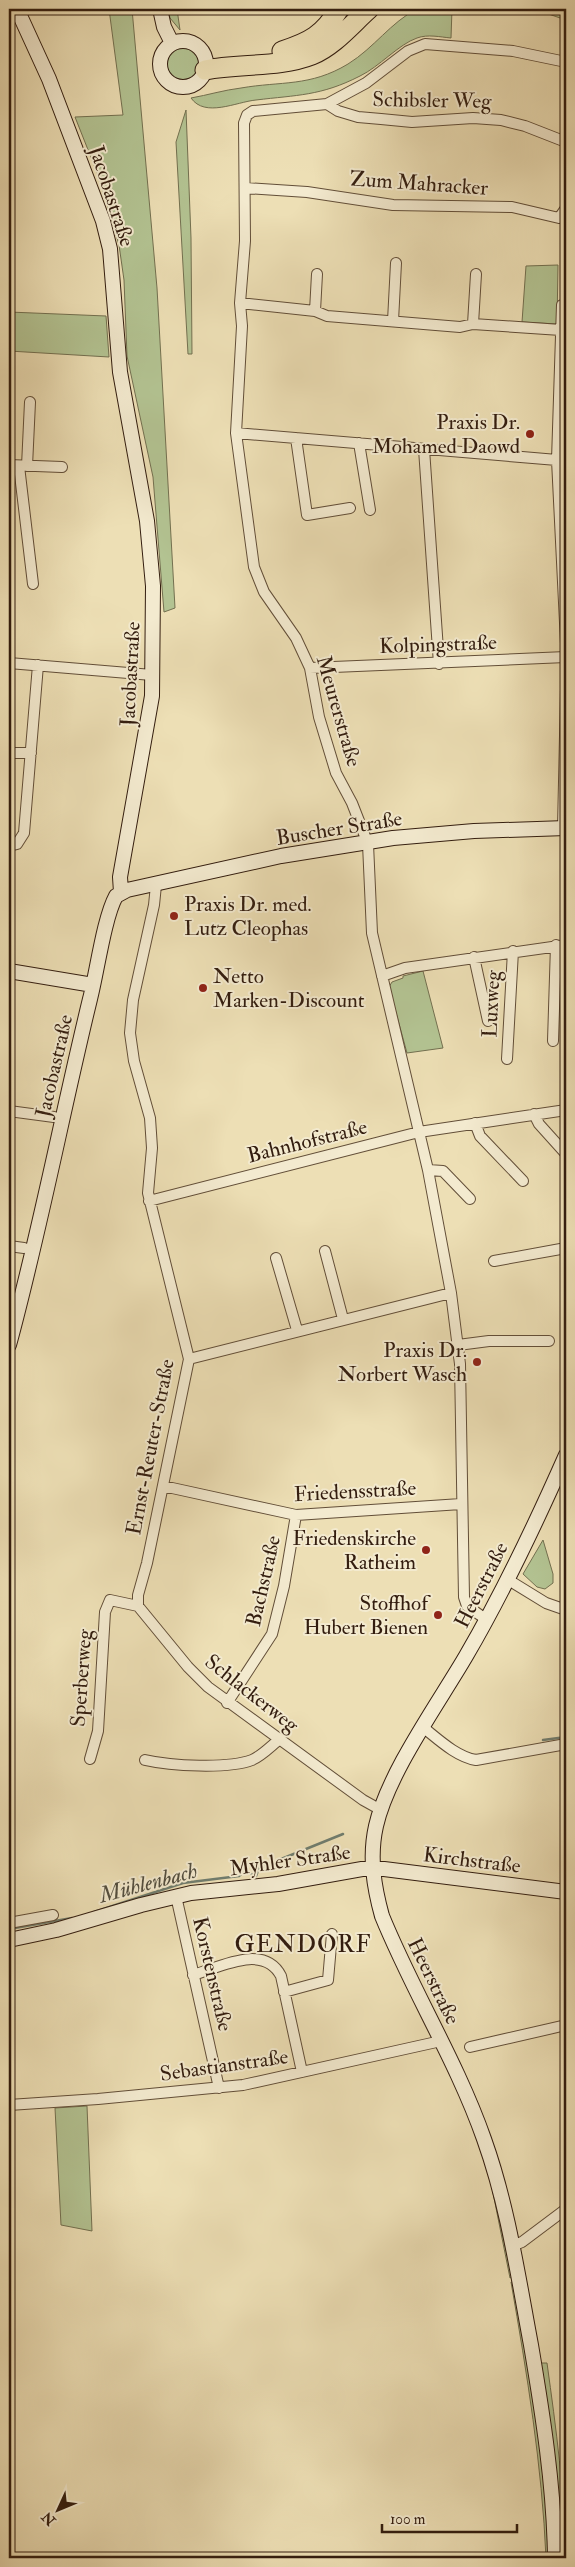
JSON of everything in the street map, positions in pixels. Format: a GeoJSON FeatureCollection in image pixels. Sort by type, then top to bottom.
{"type":"FeatureCollection","features":[{"type":"Feature","properties":{"kind":"highway"},"geometry":{"type":"LineString","coordinates":[[205,64],[282,51],[312,40],[329,24],[339,9]]}},
{"type":"Feature","properties":{"kind":"highway"},"geometry":{"type":"LineString","coordinates":[[205,64],[287,62],[312,54],[328,45],[369,9]]}},
{"type":"Feature","properties":{"kind":"main road","name":"Jacobastraße"},"geometry":{"type":"LineString","coordinates":[[9,1345],[34,1251],[113,901],[121,892],[120,877],[152,696],[151,556],[143,490],[120,372],[110,249],[103,221],[49,79],[17,9]]}},
{"type":"Feature","properties":{"kind":"main road"},"geometry":{"type":"LineString","coordinates":[[160,9],[164,27],[172,43]]}},
{"type":"Feature","properties":{"kind":"main road"},"geometry":{"type":"LineString","coordinates":[[188,41],[196,45],[205,64],[202,77],[188,87],[179,87],[166,81],[160,68],[162,54],[172,43],[188,41]]}},
{"type":"Feature","properties":{"kind":"main road","name":"Buscher Straße"},"geometry":{"type":"LineString","coordinates":[[121,892],[281,856],[368,844],[393,838],[474,831],[565,828]]}},
{"type":"Feature","properties":{"kind":"main road"},"geometry":{"type":"LineString","coordinates":[[9,971],[94,985]]}},
{"type":"Feature","properties":{"kind":"main road","name":"Heerstraße"},"geometry":{"type":"LineString","coordinates":[[555,2558],[546,2430],[520,2278],[496,2174],[484,2140],[441,2041],[382,1916],[376,1896],[372,1868],[376,1827],[381,1810],[404,1761],[486,1620],[566,1455]]}},
{"type":"Feature","properties":{"kind":"main road","name":"Kirchstraße"},"geometry":{"type":"LineString","coordinates":[[372,1868],[566,1892]]}},
{"type":"Feature","properties":{"kind":"main road","name":"Myhler Straße"},"geometry":{"type":"LineString","coordinates":[[9,1940],[72,1926],[141,1904],[176,1896],[278,1884],[372,1868]]}},
{"type":"Feature","properties":{"kind":"street"},"geometry":{"type":"LineString","coordinates":[[327,104],[366,83],[408,51],[424,44],[514,51],[566,62]]}},
{"type":"Feature","properties":{"kind":"street","name":"Schibsler Weg"},"geometry":{"type":"LineString","coordinates":[[240,303],[246,188],[244,123],[247,115],[259,109],[327,104],[338,111],[358,117],[381,120],[412,122],[473,118],[500,120],[525,126],[566,142]]}},
{"type":"Feature","properties":{"kind":"street","name":"Zum Mahracker"},"geometry":{"type":"LineString","coordinates":[[246,188],[307,192],[393,205],[512,207],[559,218],[566,208]]}},
{"type":"Feature","properties":{"kind":"street"},"geometry":{"type":"LineString","coordinates":[[392,321],[396,263]]}},
{"type":"Feature","properties":{"kind":"street"},"geometry":{"type":"LineString","coordinates":[[315,311],[317,274]]}},
{"type":"Feature","properties":{"kind":"street"},"geometry":{"type":"LineString","coordinates":[[473,324],[476,274]]}},
{"type":"Feature","properties":{"kind":"street"},"geometry":{"type":"LineString","coordinates":[[240,303],[315,311],[327,316],[460,328],[473,324],[561,330]]}},
{"type":"Feature","properties":{"kind":"street","name":"Meurerstraße"},"geometry":{"type":"LineString","coordinates":[[240,303],[242,326],[236,433],[254,567],[264,592],[296,638],[310,668],[319,717],[336,773],[352,803],[368,844],[372,933],[428,1170],[451,1293],[458,1345],[460,1364],[464,1597],[467,1606],[486,1620]]}},
{"type":"Feature","properties":{"kind":"street"},"geometry":{"type":"LineString","coordinates":[[562,305],[561,330],[564,378],[557,460],[563,503],[566,644]]}},
{"type":"Feature","properties":{"kind":"street"},"geometry":{"type":"LineString","coordinates":[[30,402],[18,465],[33,584]]}},
{"type":"Feature","properties":{"kind":"street"},"geometry":{"type":"LineString","coordinates":[[236,433],[557,460]]}},
{"type":"Feature","properties":{"kind":"street"},"geometry":{"type":"LineString","coordinates":[[296,438],[307,515],[350,508]]}},
{"type":"Feature","properties":{"kind":"street"},"geometry":{"type":"LineString","coordinates":[[359,443],[370,510]]}},
{"type":"Feature","properties":{"kind":"street"},"geometry":{"type":"LineString","coordinates":[[424,448],[439,664]]}},
{"type":"Feature","properties":{"kind":"street"},"geometry":{"type":"LineString","coordinates":[[18,465],[62,467]]}},
{"type":"Feature","properties":{"kind":"street","name":"Kolpingstraße"},"geometry":{"type":"LineString","coordinates":[[310,668],[439,664],[566,657]]}},
{"type":"Feature","properties":{"kind":"street"},"geometry":{"type":"LineString","coordinates":[[9,663],[152,675]]}},
{"type":"Feature","properties":{"kind":"street"},"geometry":{"type":"LineString","coordinates":[[9,846],[17,844],[24,832],[38,665]]}},
{"type":"Feature","properties":{"kind":"street"},"geometry":{"type":"LineString","coordinates":[[565,828],[566,690]]}},
{"type":"Feature","properties":{"kind":"street"},"geometry":{"type":"LineString","coordinates":[[9,753],[31,754]]}},
{"type":"Feature","properties":{"kind":"street","name":"Ernst-Reuter-Straße"},"geometry":{"type":"LineString","coordinates":[[138,1606],[138,1595],[189,1359],[148,1193],[152,1148],[150,1118],[134,1061],[130,1024],[154,905],[156,885]]}},
{"type":"Feature","properties":{"kind":"street","name":"Luxweg"},"geometry":{"type":"LineString","coordinates":[[382,976],[405,968],[561,945],[553,1041]]}},
{"type":"Feature","properties":{"kind":"street","name":"Luxweg"},"geometry":{"type":"LineString","coordinates":[[507,1059],[513,952]]}},
{"type":"Feature","properties":{"kind":"street","name":"Luxweg"},"geometry":{"type":"LineString","coordinates":[[474,957],[488,1021]]}},
{"type":"Feature","properties":{"kind":"street","name":"Bahnhofstraße"},"geometry":{"type":"LineString","coordinates":[[150,1201],[419,1132],[566,1110]]}},
{"type":"Feature","properties":{"kind":"street"},"geometry":{"type":"LineString","coordinates":[[9,1111],[54,1117]]}},
{"type":"Feature","properties":{"kind":"street"},"geometry":{"type":"LineString","coordinates":[[534,1114],[539,1124],[566,1154]]}},
{"type":"Feature","properties":{"kind":"street"},"geometry":{"type":"LineString","coordinates":[[475,1123],[480,1136],[523,1181]]}},
{"type":"Feature","properties":{"kind":"street"},"geometry":{"type":"LineString","coordinates":[[428,1170],[443,1171],[470,1199]]}},
{"type":"Feature","properties":{"kind":"street"},"geometry":{"type":"LineString","coordinates":[[9,1246],[24,1248]]}},
{"type":"Feature","properties":{"kind":"street"},"geometry":{"type":"LineString","coordinates":[[494,1262],[566,1248]]}},
{"type":"Feature","properties":{"kind":"street"},"geometry":{"type":"LineString","coordinates":[[325,1251],[343,1319]]}},
{"type":"Feature","properties":{"kind":"street"},"geometry":{"type":"LineString","coordinates":[[276,1258],[297,1330]]}},
{"type":"Feature","properties":{"kind":"street"},"geometry":{"type":"LineString","coordinates":[[189,1359],[297,1330],[373,1314],[451,1293]]}},
{"type":"Feature","properties":{"kind":"street"},"geometry":{"type":"LineString","coordinates":[[458,1345],[489,1341],[549,1341]]}},
{"type":"Feature","properties":{"kind":"street","name":"Friedensstraße"},"geometry":{"type":"LineString","coordinates":[[163,1486],[296,1515],[461,1504]]}},
{"type":"Feature","properties":{"kind":"street","name":"Bachstraße"},"geometry":{"type":"LineString","coordinates":[[227,1703],[272,1634],[284,1586],[296,1515]]}},
{"type":"Feature","properties":{"kind":"street"},"geometry":{"type":"LineString","coordinates":[[507,1579],[542,1601],[566,1610]]}},
{"type":"Feature","properties":{"kind":"street","name":"Sperberweg"},"geometry":{"type":"LineString","coordinates":[[90,1759],[98,1731],[105,1612],[110,1600],[138,1606]]}},
{"type":"Feature","properties":{"kind":"street","name":"Schlackerweg"},"geometry":{"type":"LineString","coordinates":[[138,1606],[188,1667],[227,1703],[280,1739],[351,1792],[381,1810]]}},
{"type":"Feature","properties":{"kind":"street"},"geometry":{"type":"LineString","coordinates":[[424,1728],[452,1749],[468,1758],[476,1760],[566,1744]]}},
{"type":"Feature","properties":{"kind":"street"},"geometry":{"type":"LineString","coordinates":[[145,1760],[168,1765],[231,1764],[253,1760],[280,1739]]}},
{"type":"Feature","properties":{"kind":"street","name":"Korstenstraße"},"geometry":{"type":"LineString","coordinates":[[176,1896],[219,2088]]}},
{"type":"Feature","properties":{"kind":"street"},"geometry":{"type":"LineString","coordinates":[[9,1923],[53,1915]]}},
{"type":"Feature","properties":{"kind":"street"},"geometry":{"type":"LineString","coordinates":[[284,1992],[328,1980],[332,1934]]}},
{"type":"Feature","properties":{"kind":"street"},"geometry":{"type":"LineString","coordinates":[[193,1974],[252,1958],[264,1959],[277,1968],[302,2072]]}},
{"type":"Feature","properties":{"kind":"street"},"geometry":{"type":"LineString","coordinates":[[470,2048],[566,2024]]}},
{"type":"Feature","properties":{"kind":"street","name":"Sebastianstraße"},"geometry":{"type":"LineString","coordinates":[[9,2105],[219,2088],[302,2072],[441,2041]]}},
{"type":"Feature","properties":{"kind":"street"},"geometry":{"type":"LineString","coordinates":[[512,2246],[522,2242],[566,2209]]}},
{"type":"Feature","properties":{"kind":"green space"},"geometry":{"type":"Polygon","coordinates":[[[109,9],[132,9],[157,288],[175,608],[164,612],[153,477],[127,356],[124,280],[119,245],[100,180],[75,117],[123,115],[109,9]]]}},
{"type":"Feature","properties":{"kind":"green space"},"geometry":{"type":"Polygon","coordinates":[[[168,9],[177,9],[180,30],[170,18],[168,9]]]}},
{"type":"Feature","properties":{"kind":"green space"},"geometry":{"type":"Polygon","coordinates":[[[417,9],[452,9],[451,38],[430,36],[417,38],[403,45],[360,76],[346,83],[321,91],[212,108],[197,104],[191,98],[235,89],[308,80],[334,71],[357,58],[399,21],[417,9]]]}},
{"type":"Feature","properties":{"kind":"green space"},"geometry":{"type":"Polygon","coordinates":[[[534,9],[566,9],[566,20],[534,9]]]}},
{"type":"Feature","properties":{"kind":"green space"},"geometry":{"type":"Polygon","coordinates":[[[183,47],[195,53],[201,65],[195,77],[183,83],[171,77],[165,65],[171,53],[183,47]]]}},
{"type":"Feature","properties":{"kind":"green space"},"geometry":{"type":"Polygon","coordinates":[[[186,110],[191,238],[192,354],[188,354],[176,142],[186,110]]]}},
{"type":"Feature","properties":{"kind":"green space"},"geometry":{"type":"Polygon","coordinates":[[[558,265],[557,324],[522,322],[526,266],[558,265]]]}},
{"type":"Feature","properties":{"kind":"green space"},"geometry":{"type":"Polygon","coordinates":[[[9,312],[106,316],[109,357],[9,351],[9,312]]]}},
{"type":"Feature","properties":{"kind":"green space"},"geometry":{"type":"Polygon","coordinates":[[[423,971],[443,1048],[407,1053],[389,987],[392,982],[403,978],[403,976],[423,971]]]}},
{"type":"Feature","properties":{"kind":"green space"},"geometry":{"type":"Polygon","coordinates":[[[543,1540],[553,1574],[553,1583],[545,1589],[537,1587],[523,1574],[543,1540]]]}},
{"type":"Feature","properties":{"kind":"green space"},"geometry":{"type":"Polygon","coordinates":[[[87,2106],[92,2231],[61,2225],[55,2108],[87,2106]]]}},
{"type":"Feature","properties":{"kind":"green space"},"geometry":{"type":"Polygon","coordinates":[[[491,2183],[512,2277],[510,2278],[491,2183]]]}},
{"type":"Feature","properties":{"kind":"green space"},"geometry":{"type":"Polygon","coordinates":[[[511,2282],[514,2282],[538,2409],[551,2558],[546,2558],[537,2454],[511,2282]]]}},
{"type":"Feature","properties":{"kind":"green space"},"geometry":{"type":"Polygon","coordinates":[[[539,2363],[547,2363],[554,2412],[562,2485],[565,2558],[559,2558],[539,2363]]]}},
{"type":"Feature","properties":{"kind":"waterway","name":"Mühlenbach"},"geometry":{"type":"LineString","coordinates":[[543,1740],[566,1737]]}},
{"type":"Feature","properties":{"kind":"waterway","name":"Mühlenbach"},"geometry":{"type":"LineString","coordinates":[[94,1912],[183,1883],[239,1876],[244,1871],[256,1876],[259,1868],[343,1834]]}},
{"type":"Feature","properties":{"kind":"waterway","name":"Mühlenbach"},"geometry":{"type":"LineString","coordinates":[[9,1929],[72,1918]]}},
{"type":"Feature","properties":{"kind":"place","name":"Praxis Dr. Mohamed Daowd"},"geometry":{"type":"Point","coordinates":[530,434]}},
{"type":"Feature","properties":{"kind":"place","name":"Praxis Dr. med. Lutz Cleophas"},"geometry":{"type":"Point","coordinates":[174,916]}},
{"type":"Feature","properties":{"kind":"place","name":"Netto Marken-Discount"},"geometry":{"type":"Point","coordinates":[203,988]}},
{"type":"Feature","properties":{"kind":"place","name":"Praxis Dr. Norbert Wasch"},"geometry":{"type":"Point","coordinates":[477,1362]}},
{"type":"Feature","properties":{"kind":"place","name":"Friedenskirche Ratheim"},"geometry":{"type":"Point","coordinates":[426,1550]}},
{"type":"Feature","properties":{"kind":"place","name":"Stoffhof Hubert Bienen"},"geometry":{"type":"Point","coordinates":[438,1615]}},
{"type":"Feature","properties":{"kind":"district","name":"GENDORF"},"geometry":{"type":"Point","coordinates":[303,1944]}}]}
